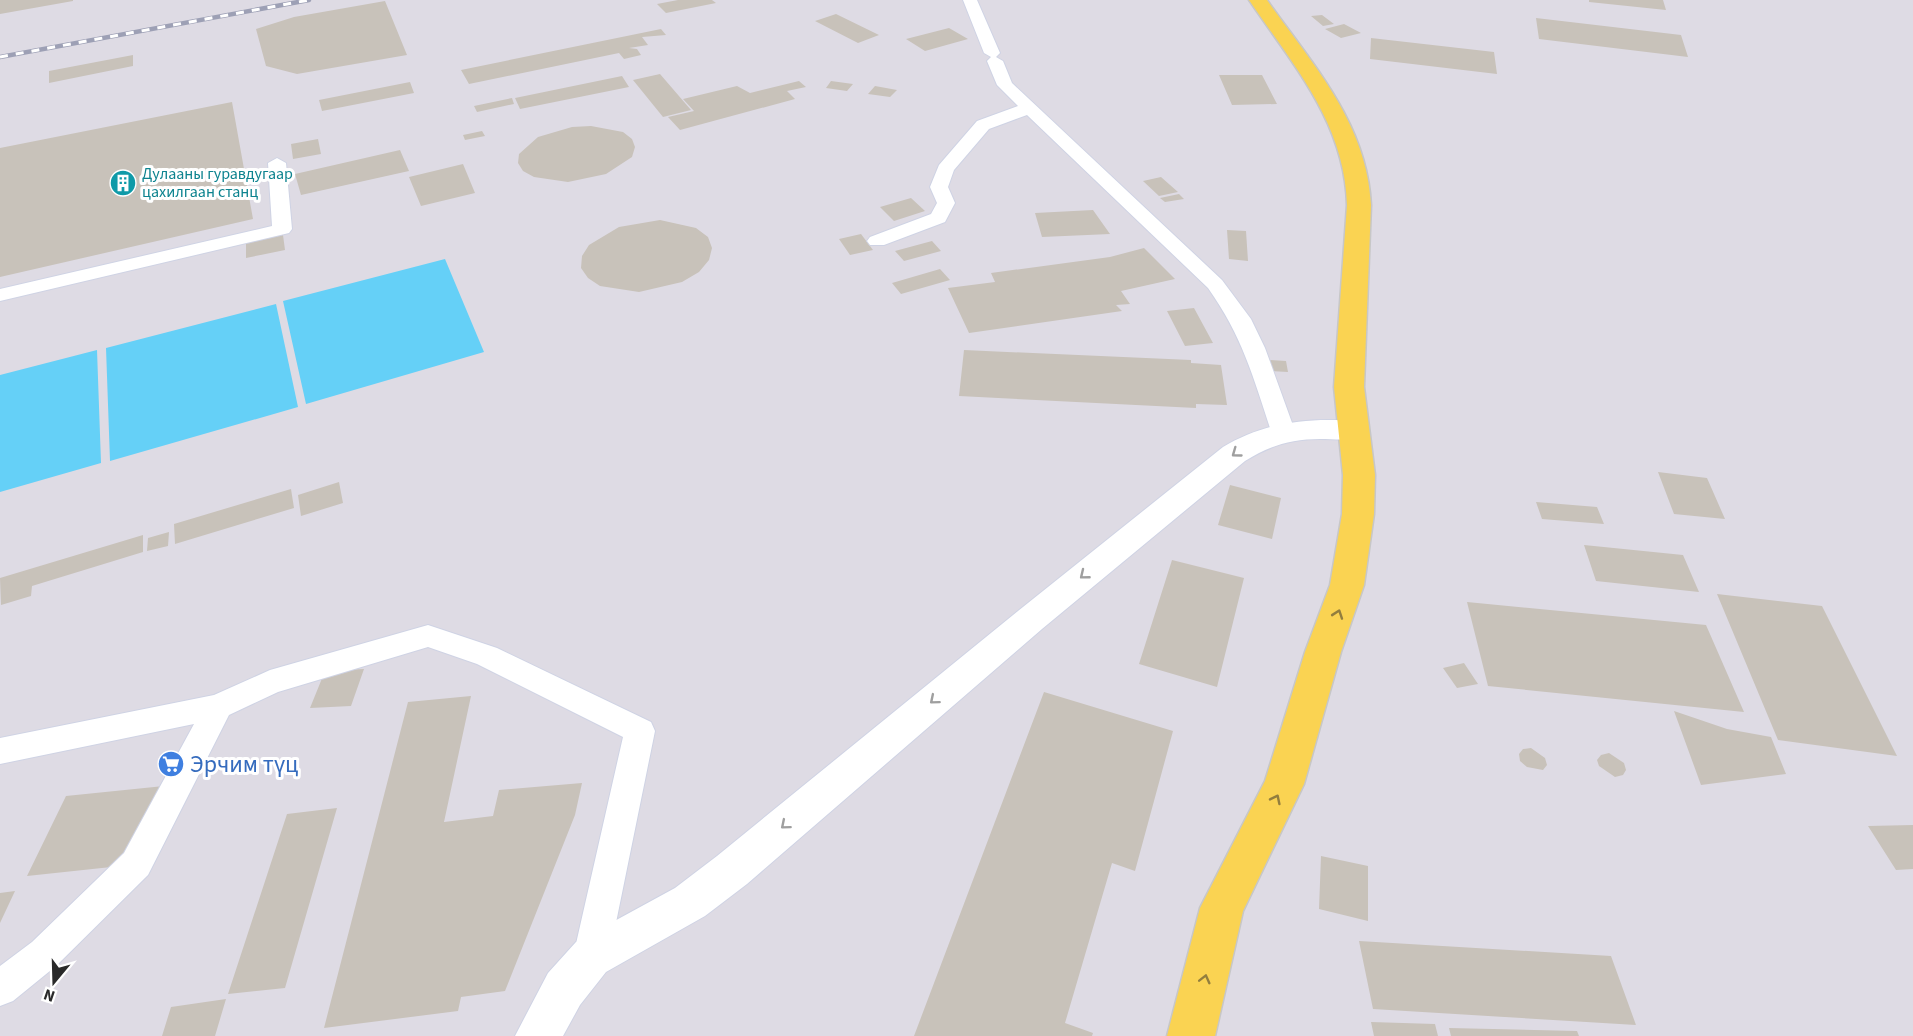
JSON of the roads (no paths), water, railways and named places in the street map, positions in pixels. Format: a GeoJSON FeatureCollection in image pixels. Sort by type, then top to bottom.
{"type":"FeatureCollection","features":[{"type":"Feature","properties":{"kind":"main road"},"geometry":{"type":"LineString","coordinates":[[1191,1036],[1222,909],[1284,784],[1347,585],[1358,514],[1359,475],[1352,430],[1349,387],[1359,206],[1358,175],[1348,141],[1334,111],[1258,0]]}},
{"type":"Feature","properties":{"kind":"street"},"geometry":{"type":"LineString","coordinates":[[970,0],[1005,85],[1215,284],[1240,319],[1254,348],[1283,431]]}},
{"type":"Feature","properties":{"kind":"street"},"geometry":{"type":"LineString","coordinates":[[877,241],[938,218],[946,203],[939,187],[945,169],[983,125],[1029,108]]}},
{"type":"Feature","properties":{"kind":"street"},"geometry":{"type":"LineString","coordinates":[[0,295],[282,229],[277,164]]}},
{"type":"Feature","properties":{"kind":"street"},"geometry":{"type":"LineString","coordinates":[[538,1036],[564,989],[591,957],[690,902],[732,870],[1030,620],[1217,467],[1252,442],[1283,431],[1352,430]]}},
{"type":"Feature","properties":{"kind":"street"},"geometry":{"type":"LineString","coordinates":[[0,751],[219,706],[270,682],[428,636],[488,656],[640,731],[591,957]]}},
{"type":"Feature","properties":{"kind":"street"},"geometry":{"type":"LineString","coordinates":[[0,988],[44,954],[136,864],[219,706]]}},
{"type":"Feature","properties":{"kind":"water"},"geometry":{"type":"Polygon","coordinates":[[[445,259],[484,352],[306,404],[283,301],[445,259]]]}},
{"type":"Feature","properties":{"kind":"water"},"geometry":{"type":"Polygon","coordinates":[[[276,304],[298,407],[110,461],[106,348],[276,304]]]}},
{"type":"Feature","properties":{"kind":"water"},"geometry":{"type":"Polygon","coordinates":[[[97,350],[101,463],[0,492],[0,375],[97,350]]]}},
{"type":"Feature","properties":{"kind":"railway"},"geometry":{"type":"LineString","coordinates":[[0,57],[309,0]]}},
{"type":"Feature","properties":{"kind":"place","name":"Дулааны гуравдугаар цахилгаан станц"},"geometry":{"type":"Point","coordinates":[123,183]}},
{"type":"Feature","properties":{"kind":"place","name":"Эрчим түц"},"geometry":{"type":"Point","coordinates":[171,764]}}]}
